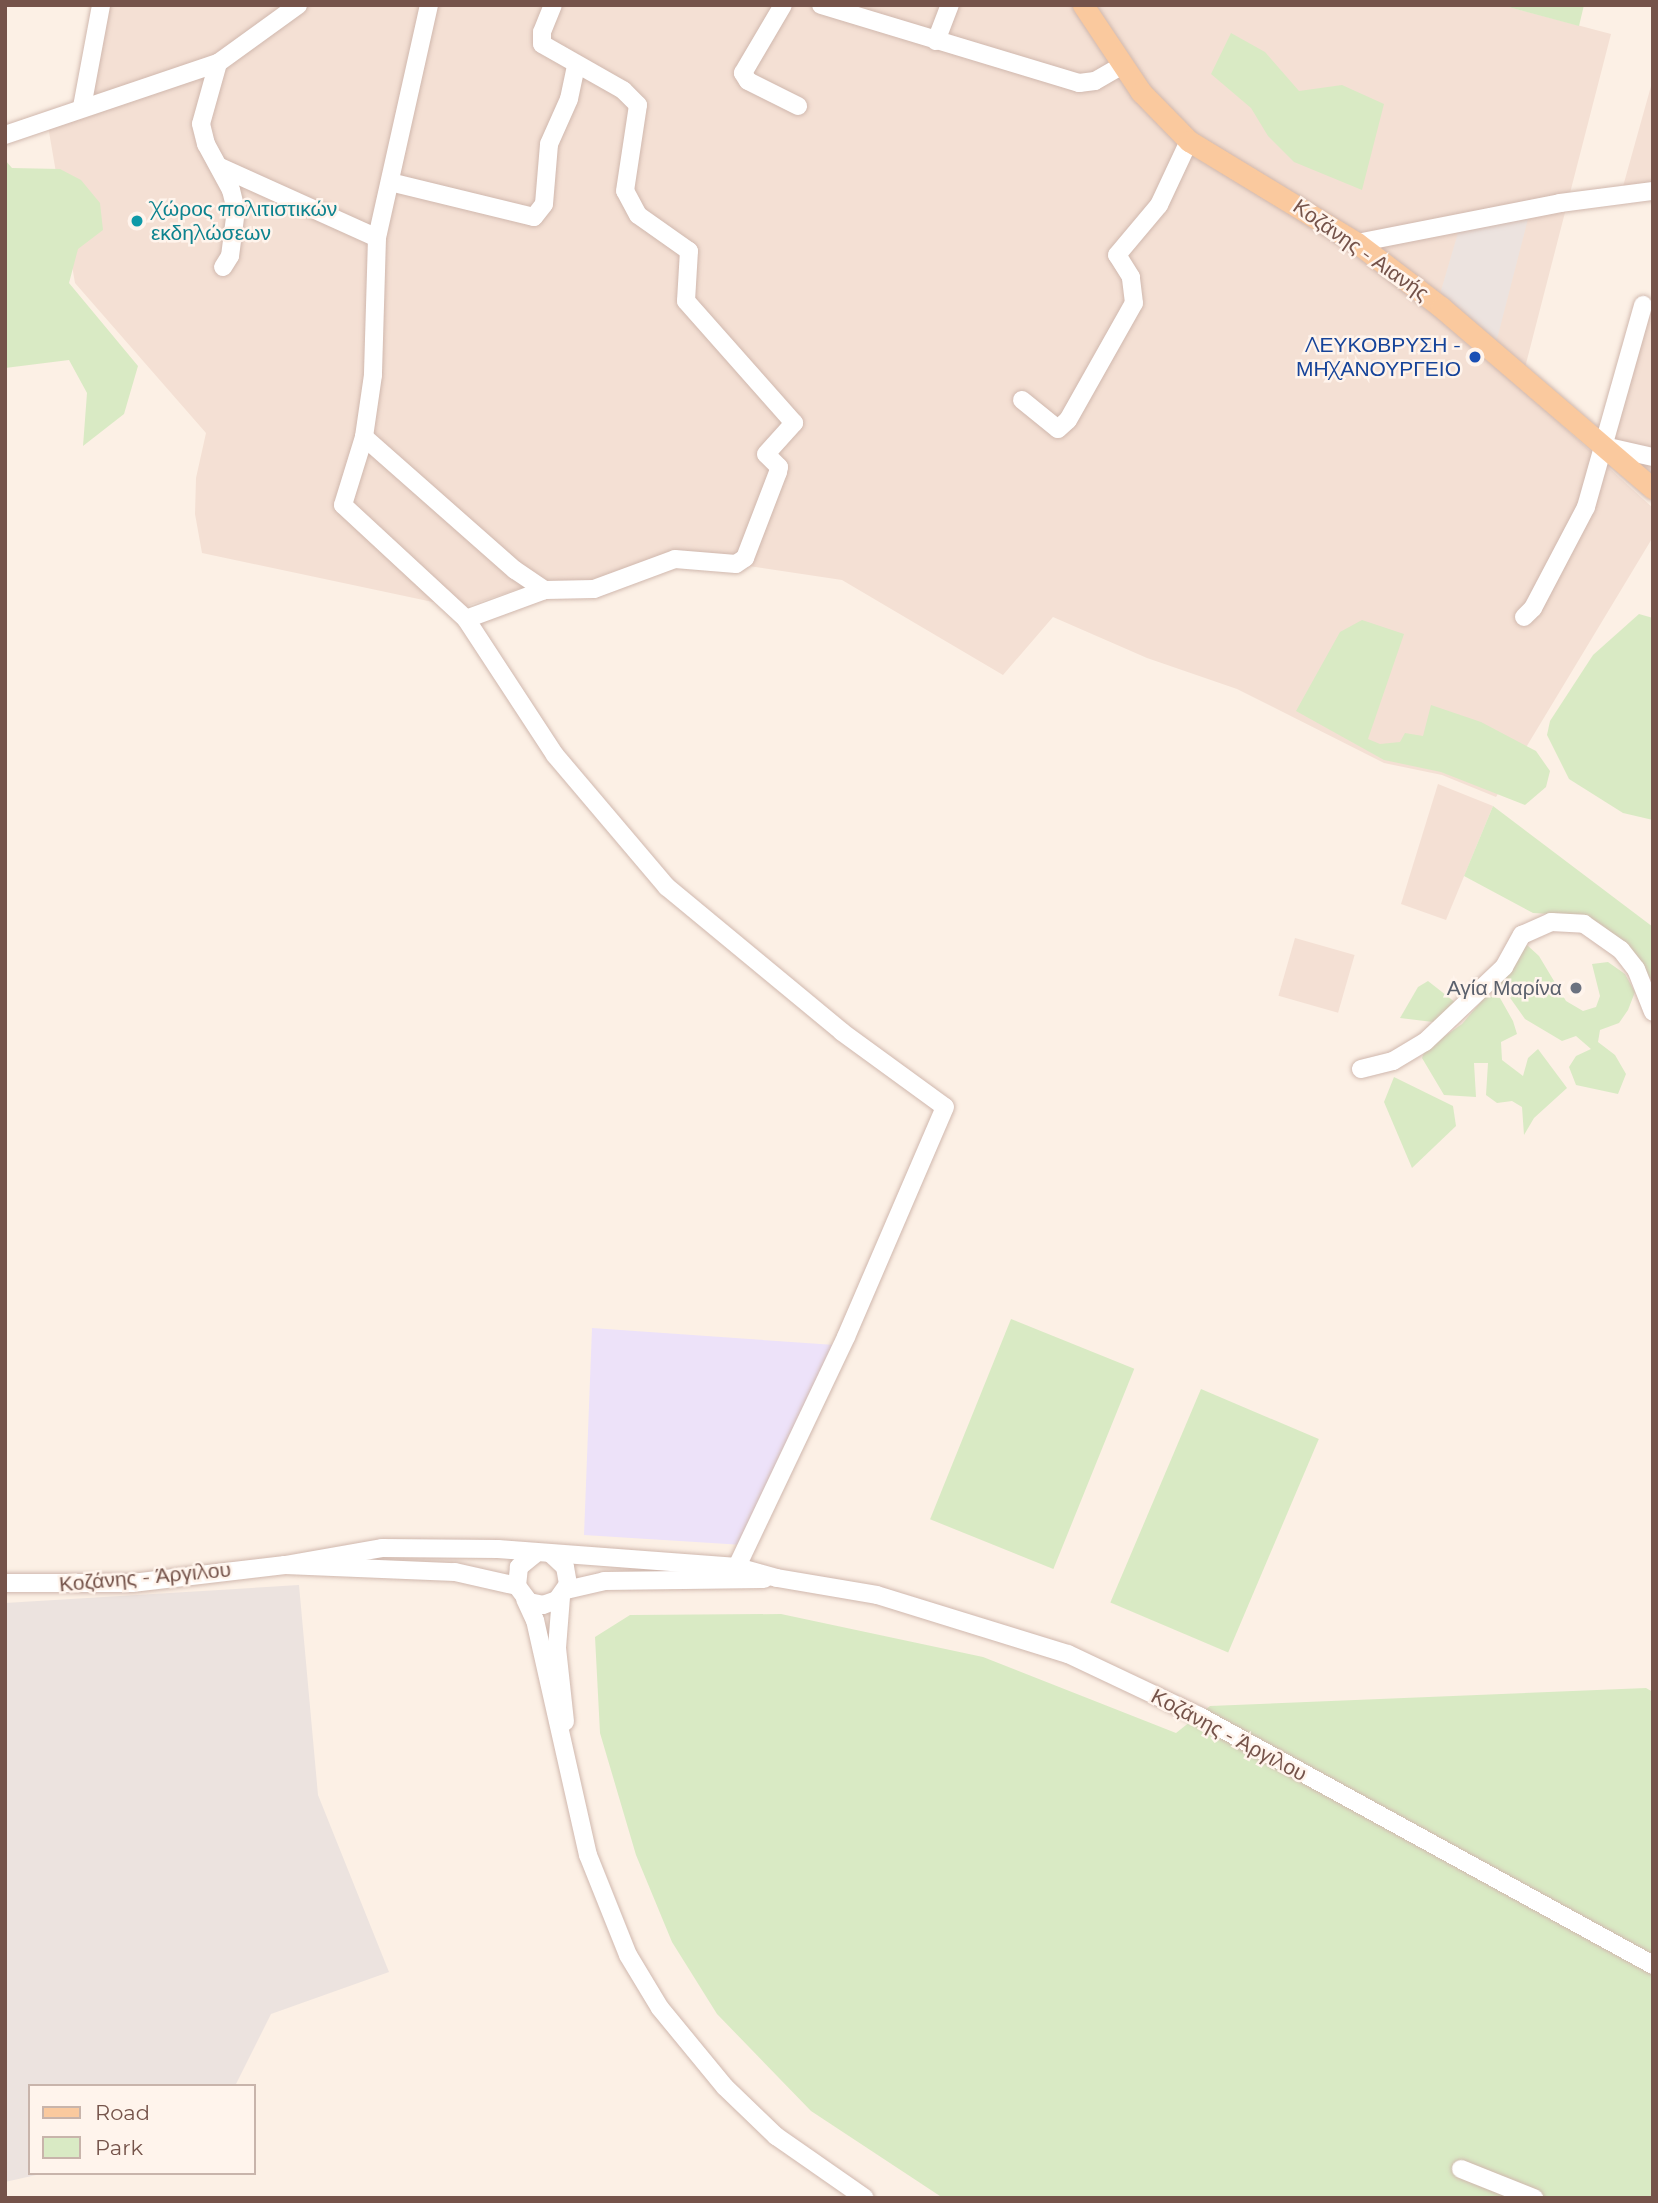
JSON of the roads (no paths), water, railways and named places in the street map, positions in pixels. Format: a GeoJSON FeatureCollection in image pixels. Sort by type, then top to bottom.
{"type":"FeatureCollection","features":[{"type":"Feature","properties":{"kind":"main road","name":"Κοζάνης - Αιανής"},"geometry":{"type":"LineString","coordinates":[[1083,5],[1121,66],[1189,141],[1357,243],[1441,307],[1653,489]]}},
{"type":"Feature","properties":{"kind":"street"},"geometry":{"type":"LineString","coordinates":[[82,107],[101,5]]}},
{"type":"Feature","properties":{"kind":"street"},"geometry":{"type":"LineString","coordinates":[[5,135],[218,63],[298,5]]}},
{"type":"Feature","properties":{"kind":"street"},"geometry":{"type":"LineString","coordinates":[[429,5],[377,238],[373,375],[364,437],[343,505],[466,619],[555,755],[667,887],[842,1032],[946,1107],[846,1337],[737,1567]]}},
{"type":"Feature","properties":{"kind":"street"},"geometry":{"type":"LineString","coordinates":[[466,619],[545,590],[604,587],[675,559],[742,562],[778,472],[779,467],[765,454],[794,422],[686,301],[690,251],[638,215],[625,191],[638,105],[623,90],[576,66],[540,39],[553,5]]}},
{"type":"Feature","properties":{"kind":"street"},"geometry":{"type":"LineString","coordinates":[[783,5],[743,73],[748,81],[798,106]]}},
{"type":"Feature","properties":{"kind":"street"},"geometry":{"type":"LineString","coordinates":[[821,5],[1079,83],[1095,81],[1121,66]]}},
{"type":"Feature","properties":{"kind":"street"},"geometry":{"type":"LineString","coordinates":[[936,41],[950,5]]}},
{"type":"Feature","properties":{"kind":"street"},"geometry":{"type":"LineString","coordinates":[[218,63],[201,124],[205,144],[231,190],[236,225],[223,267]]}},
{"type":"Feature","properties":{"kind":"street"},"geometry":{"type":"LineString","coordinates":[[390,182],[534,216],[544,204],[550,145],[569,99],[576,66]]}},
{"type":"Feature","properties":{"kind":"street"},"geometry":{"type":"LineString","coordinates":[[1022,400],[1058,429],[1068,420],[1134,303],[1131,277],[1117,255],[1159,205],[1189,141]]}},
{"type":"Feature","properties":{"kind":"street"},"geometry":{"type":"LineString","coordinates":[[220,167],[377,238]]}},
{"type":"Feature","properties":{"kind":"street"},"geometry":{"type":"LineString","coordinates":[[1357,243],[1560,203],[1653,191]]}},
{"type":"Feature","properties":{"kind":"street"},"geometry":{"type":"LineString","coordinates":[[1524,617],[1533,608],[1587,507],[1643,305]]}},
{"type":"Feature","properties":{"kind":"street"},"geometry":{"type":"LineString","coordinates":[[364,437],[419,481],[514,570],[545,590]]}},
{"type":"Feature","properties":{"kind":"street"},"geometry":{"type":"LineString","coordinates":[[1604,446],[1653,457]]}},
{"type":"Feature","properties":{"kind":"street"},"geometry":{"type":"LineString","coordinates":[[1360,1069],[1393,1061],[1425,1042],[1504,967],[1522,935],[1551,922],[1584,924],[1621,950],[1636,970],[1653,1012]]}},
{"type":"Feature","properties":{"kind":"street","name":"Κοζάνης - Άργιλου"},"geometry":{"type":"LineString","coordinates":[[5,1583],[132,1583],[285,1565],[382,1548],[490,1549],[543,1555],[737,1567],[777,1578],[877,1595],[1068,1654],[1199,1716],[1653,1965]]}},
{"type":"Feature","properties":{"kind":"street"},"geometry":{"type":"LineString","coordinates":[[564,1756],[557,1639],[565,1567],[543,1555],[519,1567],[521,1592],[535,1620],[564,1756],[600,1892],[628,1955],[660,2008],[702,2062],[757,2119],[866,2198]]}},
{"type":"Feature","properties":{"kind":"street","name":"Κοζάνης - Άργιλου"},"geometry":{"type":"LineString","coordinates":[[285,1565],[455,1572],[521,1592],[543,1605],[564,1593],[604,1581],[777,1578]]}},
{"type":"Feature","properties":{"kind":"street"},"geometry":{"type":"LineString","coordinates":[[1461,2169],[1534,2198]]}},
{"type":"Feature","properties":{"kind":"place","name":"Χώρος πολιτιστικών εκδηλώσεων"},"geometry":{"type":"Point","coordinates":[137,221]}},
{"type":"Feature","properties":{"kind":"place","name":"ΛΕΥΚΟΒΡΥΣΗ - ΜΗΧΑΝΟΥΡΓΕΙΟ"},"geometry":{"type":"Point","coordinates":[1475,357]}},
{"type":"Feature","properties":{"kind":"place","name":"Αγία Μαρίνα"},"geometry":{"type":"Point","coordinates":[1576,988]}}]}
